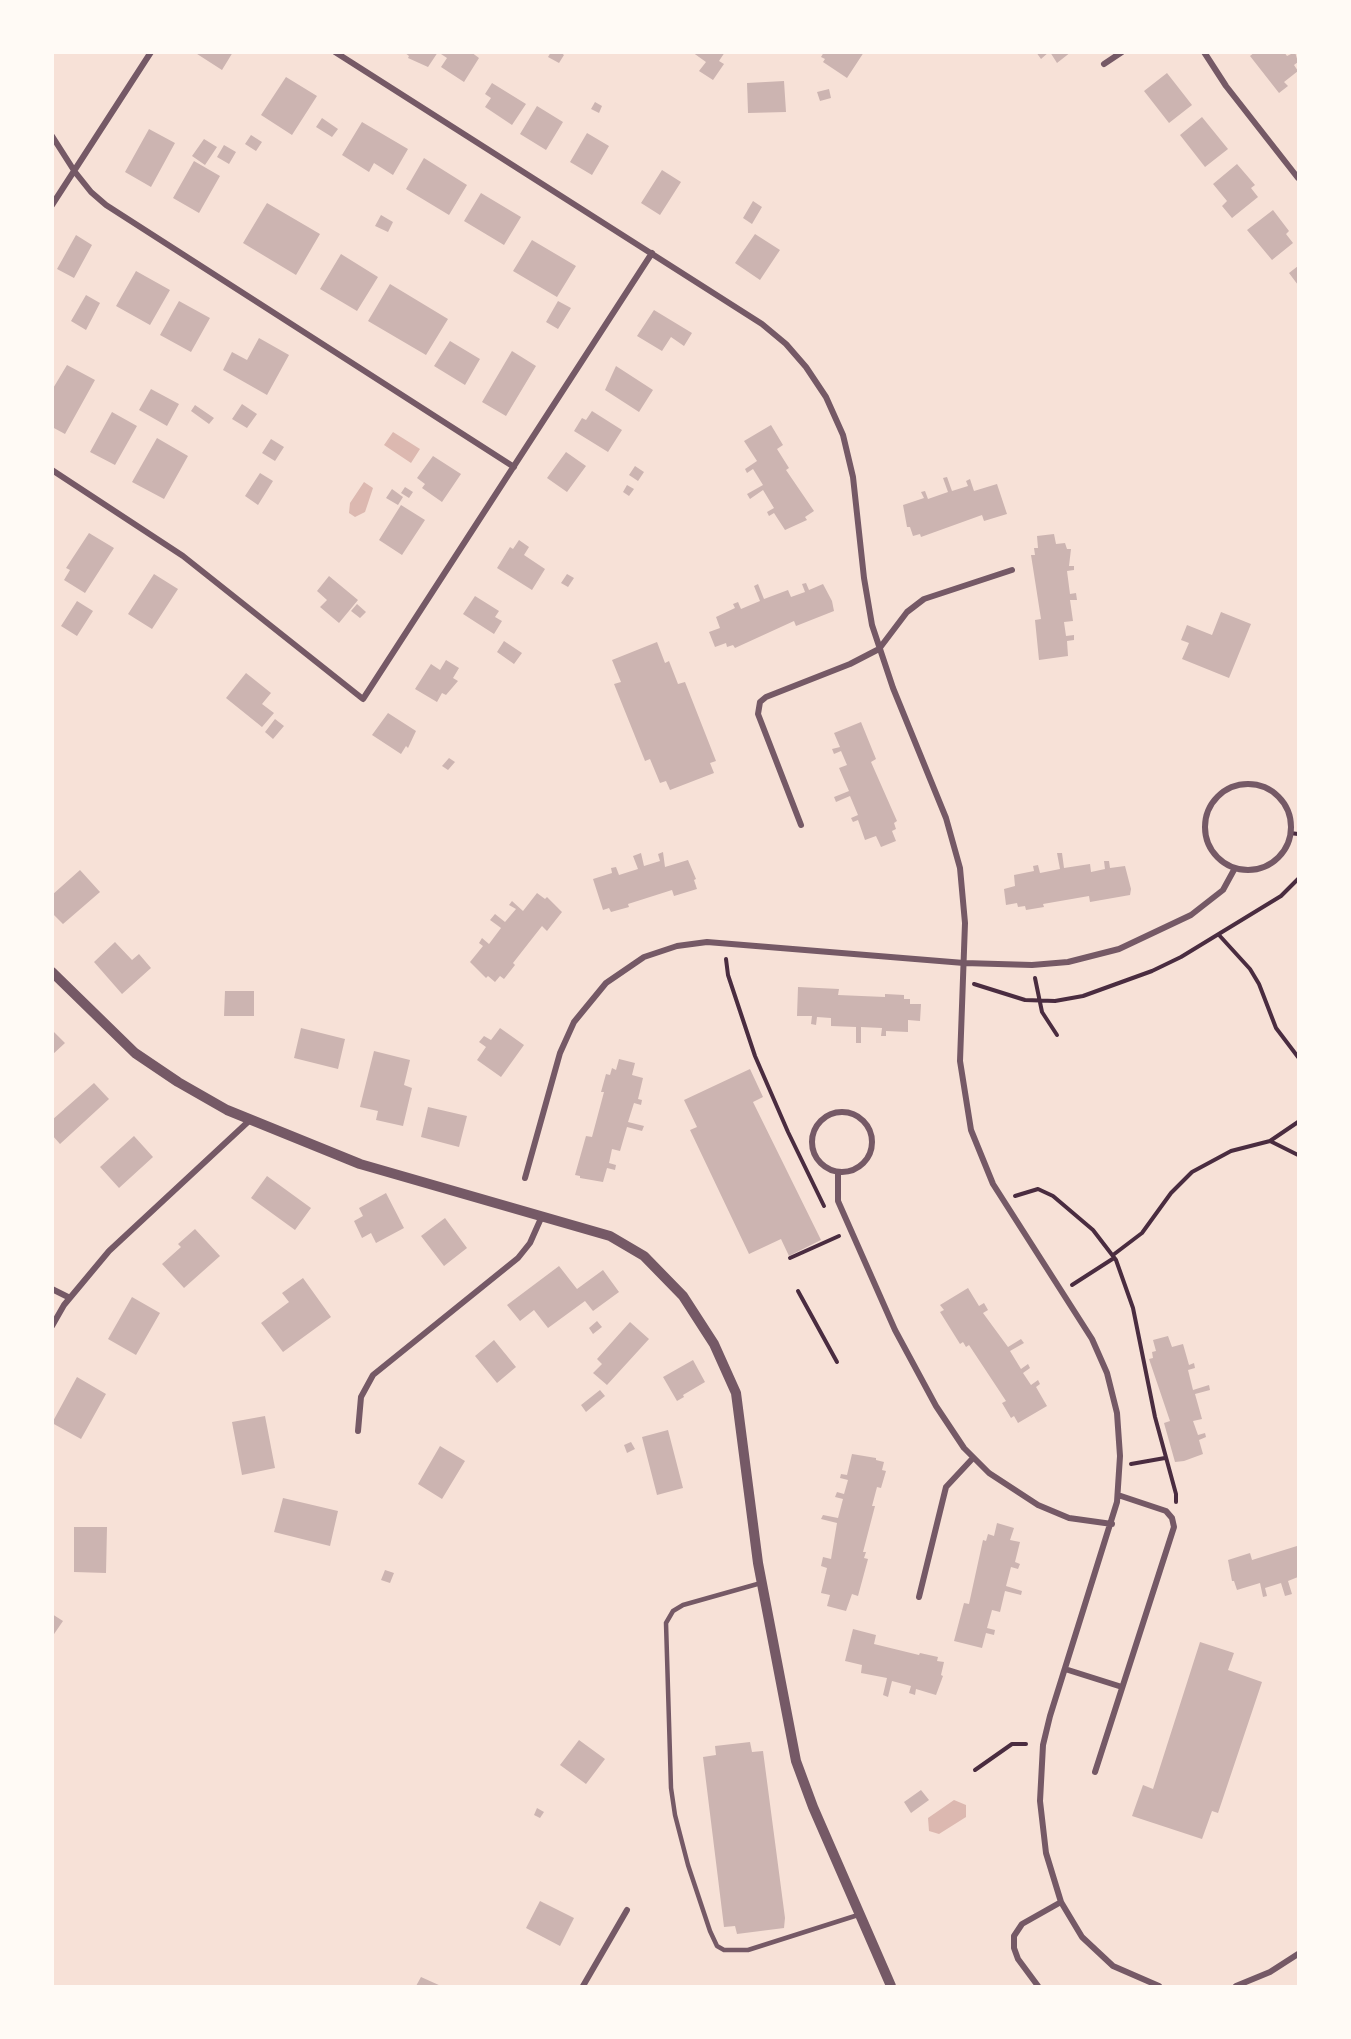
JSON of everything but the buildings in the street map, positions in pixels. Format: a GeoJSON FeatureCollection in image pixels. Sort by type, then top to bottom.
{"type":"FeatureCollection","features":[{"type":"Feature","properties":{"kind":"street"},"geometry":{"type":"LineString","coordinates":[[52,205],[151,52]]}},
{"type":"Feature","properties":{"kind":"street"},"geometry":{"type":"LineString","coordinates":[[336,52],[775,334],[806,367],[826,397],[843,435],[855,491],[866,594],[879,649],[954,843],[964,906],[964,963],[959,1042],[964,1098],[979,1152],[1004,1201],[1092,1339],[1107,1373],[1117,1413],[1120,1466],[1118,1495],[1112,1524],[1046,1730],[1040,1783],[1046,1852],[1061,1902],[1082,1937],[1106,1961],[1130,1976],[1159,1986]]}},
{"type":"Feature","properties":{"kind":"street"},"geometry":{"type":"LineString","coordinates":[[1104,64],[1122,52]]}},
{"type":"Feature","properties":{"kind":"street"},"geometry":{"type":"LineString","coordinates":[[1204,52],[1226,86],[1299,178]]}},
{"type":"Feature","properties":{"kind":"street"},"geometry":{"type":"LineString","coordinates":[[52,136],[75,172],[91,192],[106,205],[514,467]]}},
{"type":"Feature","properties":{"kind":"street"},"geometry":{"type":"LineString","coordinates":[[52,470],[183,556],[363,699],[652,253]]}},
{"type":"Feature","properties":{"kind":"street"},"geometry":{"type":"LineString","coordinates":[[801,825],[758,714],[759,704],[764,698],[850,664],[879,649],[907,612],[924,599],[1012,570]]}},
{"type":"Feature","properties":{"kind":"street"},"geometry":{"type":"LineString","coordinates":[[1246,784],[1261,786],[1274,793],[1288,811],[1290,833],[1286,847],[1271,863],[1257,869],[1235,868],[1216,856],[1206,836],[1206,821],[1210,807],[1225,791],[1246,784]]}},
{"type":"Feature","properties":{"kind":"street"},"geometry":{"type":"LineString","coordinates":[[525,1178],[560,1053],[574,1022],[606,983],[644,957],[677,946],[706,942],[964,963],[1032,965],[1083,960],[1119,949],[1165,929],[1213,900],[1227,886],[1235,868]]}},
{"type":"Feature","properties":{"kind":"street"},"geometry":{"type":"LineString","coordinates":[[52,972],[135,1053],[202,1097],[250,1120],[360,1164],[599,1232],[644,1256],[682,1296],[708,1333],[728,1371],[736,1393],[761,1583],[796,1761],[813,1807],[891,1986]]}},
{"type":"Feature","properties":{"kind":"street"},"geometry":{"type":"LineString","coordinates":[[846,1112],[865,1121],[872,1135],[872,1146],[862,1164],[848,1172],[838,1172],[828,1169],[816,1158],[812,1138],[821,1119],[830,1113],[846,1112]]}},
{"type":"Feature","properties":{"kind":"street"},"geometry":{"type":"LineString","coordinates":[[52,1326],[70,1298],[124,1235],[250,1120]]}},
{"type":"Feature","properties":{"kind":"street"},"geometry":{"type":"LineString","coordinates":[[838,1172],[838,1201],[895,1330],[936,1406],[973,1458],[1004,1484],[1038,1505],[1069,1518],[1112,1524]]}},
{"type":"Feature","properties":{"kind":"street"},"geometry":{"type":"LineString","coordinates":[[358,1431],[361,1397],[373,1375],[518,1258],[530,1243],[542,1216]]}},
{"type":"Feature","properties":{"kind":"street"},"geometry":{"type":"LineString","coordinates":[[52,1289],[70,1298]]}},
{"type":"Feature","properties":{"kind":"street"},"geometry":{"type":"LineString","coordinates":[[919,1597],[946,1488],[973,1458]]}},
{"type":"Feature","properties":{"kind":"street"},"geometry":{"type":"LineString","coordinates":[[1095,1772],[1174,1527],[1168,1513],[1118,1495]]}},
{"type":"Feature","properties":{"kind":"street"},"geometry":{"type":"LineString","coordinates":[[1065,1669],[1122,1687]]}},
{"type":"Feature","properties":{"kind":"street"},"geometry":{"type":"LineString","coordinates":[[1038,1986],[1018,1959],[1014,1948],[1014,1936],[1026,1921],[1061,1902]]}},
{"type":"Feature","properties":{"kind":"street"},"geometry":{"type":"LineString","coordinates":[[583,1986],[627,1910]]}},
{"type":"Feature","properties":{"kind":"street"},"geometry":{"type":"LineString","coordinates":[[1236,1986],[1270,1972],[1299,1954]]}},
{"type":"Feature","properties":{"kind":"lane"},"geometry":{"type":"LineString","coordinates":[[761,1583],[683,1605],[669,1616],[665,1632],[675,1815],[710,1931],[717,1946],[733,1952],[748,1950],[860,1914]]}},
{"type":"Feature","properties":{"kind":"path"},"geometry":{"type":"LineString","coordinates":[[1290,833],[1299,834]]}},
{"type":"Feature","properties":{"kind":"path"},"geometry":{"type":"LineString","coordinates":[[963,979],[1006,996],[1040,1001],[1079,997],[1152,971],[1219,935],[1281,896],[1299,879]]}},
{"type":"Feature","properties":{"kind":"path"},"geometry":{"type":"LineString","coordinates":[[1219,935],[1251,969],[1260,984],[1276,1028],[1299,1057]]}},
{"type":"Feature","properties":{"kind":"path"},"geometry":{"type":"LineString","coordinates":[[726,959],[728,975],[755,1056],[788,1132],[829,1215]]}},
{"type":"Feature","properties":{"kind":"path"},"geometry":{"type":"LineString","coordinates":[[1032,965],[1044,1016],[1057,1035]]}},
{"type":"Feature","properties":{"kind":"path"},"geometry":{"type":"LineString","coordinates":[[1063,1291],[1114,1256],[1142,1233],[1171,1193],[1192,1172],[1231,1151],[1270,1141],[1299,1122]]}},
{"type":"Feature","properties":{"kind":"path"},"geometry":{"type":"LineString","coordinates":[[1270,1141],[1299,1155]]}},
{"type":"Feature","properties":{"kind":"path"},"geometry":{"type":"LineString","coordinates":[[1004,1201],[1032,1189],[1045,1191],[1079,1216],[1114,1256],[1133,1308],[1165,1458],[1177,1499],[1168,1513]]}},
{"type":"Feature","properties":{"kind":"path"},"geometry":{"type":"LineString","coordinates":[[790,1258],[839,1236],[834,1226]]}},
{"type":"Feature","properties":{"kind":"path"},"geometry":{"type":"LineString","coordinates":[[798,1290],[837,1362]]}},
{"type":"Feature","properties":{"kind":"path"},"geometry":{"type":"LineString","coordinates":[[1120,1466],[1165,1458]]}},
{"type":"Feature","properties":{"kind":"path"},"geometry":{"type":"LineString","coordinates":[[975,1770],[1012,1744],[1026,1744]]}},
{"type":"Feature","properties":{"kind":"shaded area"},"geometry":{"type":"Polygon","coordinates":[[[393,432],[420,449],[411,463],[384,445],[393,432]]]}},
{"type":"Feature","properties":{"kind":"shaded area"},"geometry":{"type":"Polygon","coordinates":[[[364,482],[373,488],[365,512],[355,517],[349,513],[350,503],[364,482]]]}},
{"type":"Feature","properties":{"kind":"shaded area"},"geometry":{"type":"Polygon","coordinates":[[[954,1800],[966,1805],[966,1817],[939,1834],[929,1831],[928,1818],[954,1800]]]}}]}
